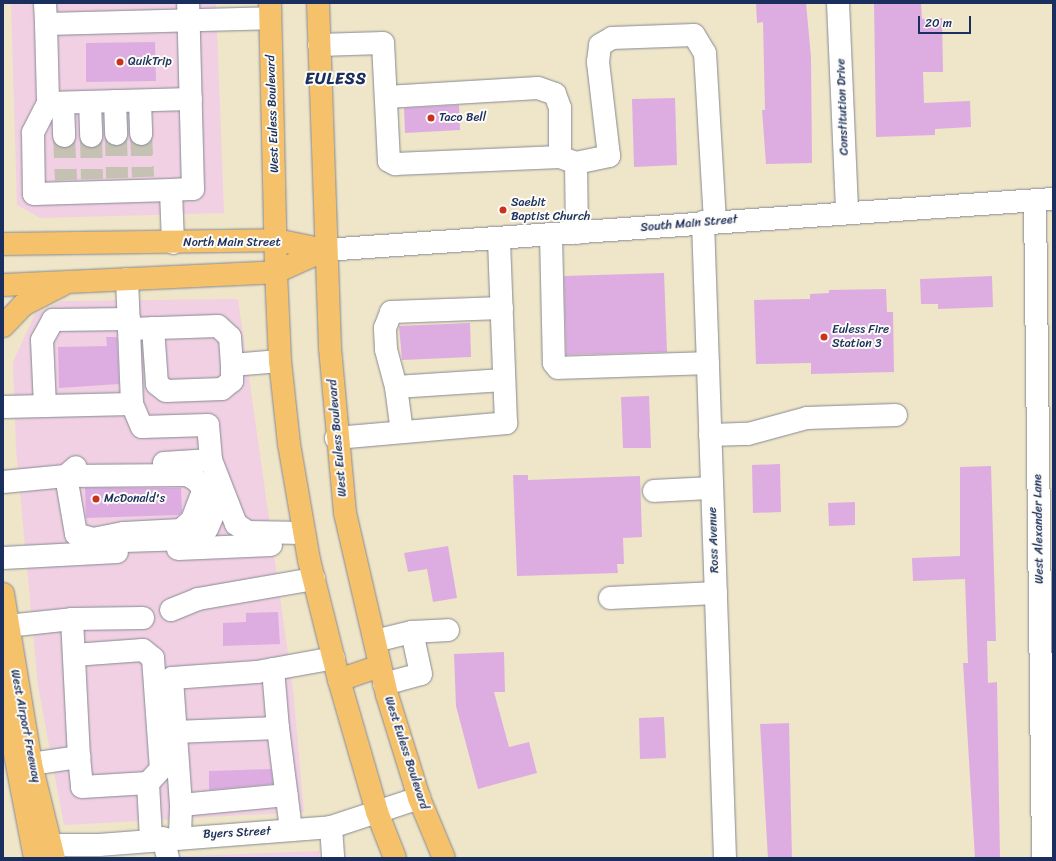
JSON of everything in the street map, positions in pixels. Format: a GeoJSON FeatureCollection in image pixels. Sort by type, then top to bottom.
{"type":"FeatureCollection","features":[{"type":"Feature","properties":{"kind":"main road","name":"West Euless Boulevard"},"geometry":{"type":"LineString","coordinates":[[318,3],[325,250],[336,438],[345,513],[382,675],[419,798],[444,858]]}},
{"type":"Feature","properties":{"kind":"main road","name":"West Euless Boulevard"},"geometry":{"type":"LineString","coordinates":[[270,10],[276,272],[280,361],[295,534],[314,579],[339,680],[376,812],[395,858]]}},
{"type":"Feature","properties":{"kind":"main road","name":"North Main Street"},"geometry":{"type":"LineString","coordinates":[[3,244],[173,243],[276,240],[325,250]]}},
{"type":"Feature","properties":{"kind":"main road","name":"North Main Street"},"geometry":{"type":"LineString","coordinates":[[3,285],[276,272],[325,250]]}},
{"type":"Feature","properties":{"kind":"main road"},"geometry":{"type":"LineString","coordinates":[[3,326],[24,305],[71,282]]}},
{"type":"Feature","properties":{"kind":"main road","name":"West Airport Freeway"},"geometry":{"type":"LineString","coordinates":[[3,594],[7,626],[46,854]]}},
{"type":"Feature","properties":{"kind":"main road"},"geometry":{"type":"LineString","coordinates":[[7,626],[9,723],[46,854]]}},
{"type":"Feature","properties":{"kind":"main road"},"geometry":{"type":"LineString","coordinates":[[339,680],[382,675]]}},
{"type":"Feature","properties":{"kind":"street","name":"Constitution Drive"},"geometry":{"type":"LineString","coordinates":[[838,3],[847,211]]}},
{"type":"Feature","properties":{"kind":"street"},"geometry":{"type":"LineString","coordinates":[[64,136],[55,103],[46,14],[270,10]]}},
{"type":"Feature","properties":{"kind":"street"},"geometry":{"type":"LineString","coordinates":[[55,103],[33,134],[34,194],[66,186],[118,184],[143,184],[171,190],[193,189],[189,12]]}},
{"type":"Feature","properties":{"kind":"street","name":"Ross Avenue"},"geometry":{"type":"LineString","coordinates":[[568,160],[609,156],[598,62],[600,45],[612,38],[694,35],[705,53],[709,222],[708,363],[725,858]]}},
{"type":"Feature","properties":{"kind":"street"},"geometry":{"type":"LineString","coordinates":[[319,45],[383,43],[388,161],[395,164],[568,160]]}},
{"type":"Feature","properties":{"kind":"street"},"geometry":{"type":"LineString","coordinates":[[386,97],[538,88],[555,94],[560,108],[577,233]]}},
{"type":"Feature","properties":{"kind":"street"},"geometry":{"type":"LineString","coordinates":[[55,103],[191,99]]}},
{"type":"Feature","properties":{"kind":"street"},"geometry":{"type":"LineString","coordinates":[[115,101],[116,134]]}},
{"type":"Feature","properties":{"kind":"street"},"geometry":{"type":"LineString","coordinates":[[140,101],[141,134]]}},
{"type":"Feature","properties":{"kind":"street"},"geometry":{"type":"LineString","coordinates":[[90,102],[91,136]]}},
{"type":"Feature","properties":{"kind":"street"},"geometry":{"type":"LineString","coordinates":[[171,190],[173,243]]}},
{"type":"Feature","properties":{"kind":"street","name":"South Main Street"},"geometry":{"type":"LineString","coordinates":[[325,250],[551,236],[847,211],[1044,200]]}},
{"type":"Feature","properties":{"kind":"street","name":"West Alexander Lane"},"geometry":{"type":"LineString","coordinates":[[1044,200],[1044,858]]}},
{"type":"Feature","properties":{"kind":"street"},"geometry":{"type":"LineString","coordinates":[[551,236],[554,363],[558,368],[708,363]]}},
{"type":"Feature","properties":{"kind":"street"},"geometry":{"type":"LineString","coordinates":[[336,438],[506,423],[499,239]]}},
{"type":"Feature","properties":{"kind":"street"},"geometry":{"type":"LineString","coordinates":[[127,279],[132,404],[142,427],[208,425],[211,460],[236,524],[248,532],[274,531],[295,534]]}},
{"type":"Feature","properties":{"kind":"street"},"geometry":{"type":"LineString","coordinates":[[402,432],[396,387],[386,348],[385,328],[392,312],[502,308]]}},
{"type":"Feature","properties":{"kind":"street"},"geometry":{"type":"LineString","coordinates":[[44,406],[42,340],[53,320],[129,324],[153,328],[218,326],[230,337],[232,381],[222,390],[166,391],[157,384],[153,328]]}},
{"type":"Feature","properties":{"kind":"street"},"geometry":{"type":"LineString","coordinates":[[232,365],[280,361]]}},
{"type":"Feature","properties":{"kind":"street"},"geometry":{"type":"LineString","coordinates":[[396,387],[504,380]]}},
{"type":"Feature","properties":{"kind":"street"},"geometry":{"type":"LineString","coordinates":[[3,407],[132,404]]}},
{"type":"Feature","properties":{"kind":"street"},"geometry":{"type":"LineString","coordinates":[[710,435],[748,434],[807,418],[896,415]]}},
{"type":"Feature","properties":{"kind":"street"},"geometry":{"type":"LineString","coordinates":[[66,476],[74,467],[211,460]]}},
{"type":"Feature","properties":{"kind":"street"},"geometry":{"type":"LineString","coordinates":[[3,482],[66,476],[175,473],[191,477],[204,489],[213,501],[215,514],[198,536],[124,541],[112,545],[76,534],[66,476]]}},
{"type":"Feature","properties":{"kind":"street"},"geometry":{"type":"LineString","coordinates":[[654,491],[712,488]]}},
{"type":"Feature","properties":{"kind":"street"},"geometry":{"type":"LineString","coordinates":[[214,547],[236,524]]}},
{"type":"Feature","properties":{"kind":"street"},"geometry":{"type":"LineString","coordinates":[[3,558],[112,545],[214,547],[275,544],[295,534]]}},
{"type":"Feature","properties":{"kind":"street"},"geometry":{"type":"LineString","coordinates":[[171,610],[198,599],[314,579]]}},
{"type":"Feature","properties":{"kind":"street"},"geometry":{"type":"LineString","coordinates":[[610,598],[716,593]]}},
{"type":"Feature","properties":{"kind":"street"},"geometry":{"type":"LineString","coordinates":[[7,626],[72,619],[143,618]]}},
{"type":"Feature","properties":{"kind":"street"},"geometry":{"type":"LineString","coordinates":[[72,619],[79,757],[82,787],[148,784],[161,769],[153,658],[143,650],[74,655]]}},
{"type":"Feature","properties":{"kind":"street"},"geometry":{"type":"LineString","coordinates":[[375,641],[412,632],[448,630]]}},
{"type":"Feature","properties":{"kind":"street"},"geometry":{"type":"LineString","coordinates":[[382,675],[421,674],[412,632]]}},
{"type":"Feature","properties":{"kind":"street"},"geometry":{"type":"LineString","coordinates":[[166,843],[181,805],[174,732],[172,678],[273,669],[334,658]]}},
{"type":"Feature","properties":{"kind":"street"},"geometry":{"type":"LineString","coordinates":[[273,669],[278,728],[291,830]]}},
{"type":"Feature","properties":{"kind":"street"},"geometry":{"type":"LineString","coordinates":[[174,732],[278,728]]}},
{"type":"Feature","properties":{"kind":"street"},"geometry":{"type":"LineString","coordinates":[[31,764],[79,757]]}},
{"type":"Feature","properties":{"kind":"street"},"geometry":{"type":"LineString","coordinates":[[148,784],[166,843]]}},
{"type":"Feature","properties":{"kind":"street"},"geometry":{"type":"LineString","coordinates":[[181,805],[287,795]]}},
{"type":"Feature","properties":{"kind":"street","name":"Byers Street"},"geometry":{"type":"LineString","coordinates":[[46,854],[101,852],[166,843],[331,827],[419,798]]}},
{"type":"Feature","properties":{"kind":"street"},"geometry":{"type":"LineString","coordinates":[[331,827],[332,858]]}},
{"type":"Feature","properties":{"kind":"shaded area"},"geometry":{"type":"Polygon","coordinates":[[[11,3],[216,3],[224,213],[40,218],[17,205],[11,3]]]}},
{"type":"Feature","properties":{"kind":"shaded area"},"geometry":{"type":"Polygon","coordinates":[[[238,299],[293,689],[304,812],[64,825],[38,686],[16,448],[13,362],[35,314],[62,301],[238,299]]]}},
{"type":"Feature","properties":{"kind":"shaded area"},"geometry":{"type":"Polygon","coordinates":[[[319,851],[319,858],[137,858],[319,851]]]}},
{"type":"Feature","properties":{"kind":"building"},"geometry":{"type":"Polygon","coordinates":[[[756,3],[806,3],[811,57],[812,163],[766,164],[762,110],[765,110],[763,22],[757,23],[756,3]]]}},
{"type":"Feature","properties":{"kind":"building"},"geometry":{"type":"Polygon","coordinates":[[[874,3],[921,3],[922,19],[942,18],[943,72],[923,72],[924,103],[970,101],[971,127],[935,129],[935,135],[876,137],[874,3]]]}},
{"type":"Feature","properties":{"kind":"building"},"geometry":{"type":"Polygon","coordinates":[[[155,42],[156,81],[86,82],[86,43],[155,42]]]}},
{"type":"Feature","properties":{"kind":"building"},"geometry":{"type":"Polygon","coordinates":[[[675,98],[677,165],[634,167],[632,99],[675,98]]]}},
{"type":"Feature","properties":{"kind":"building"},"geometry":{"type":"Polygon","coordinates":[[[459,105],[460,130],[405,133],[404,108],[459,105]]]}},
{"type":"Feature","properties":{"kind":"building"},"geometry":{"type":"Polygon","coordinates":[[[664,273],[667,352],[566,355],[564,276],[664,273]]]}},
{"type":"Feature","properties":{"kind":"building"},"geometry":{"type":"Polygon","coordinates":[[[992,276],[993,307],[938,309],[938,304],[921,304],[920,279],[992,276]]]}},
{"type":"Feature","properties":{"kind":"building","name":"Euless Fire Station 3"},"geometry":{"type":"Polygon","coordinates":[[[886,289],[887,312],[893,312],[894,372],[811,374],[811,363],[756,364],[754,300],[810,299],[810,294],[829,293],[829,290],[886,289]]]}},
{"type":"Feature","properties":{"kind":"building"},"geometry":{"type":"Polygon","coordinates":[[[470,323],[471,357],[402,360],[399,326],[470,323]]]}},
{"type":"Feature","properties":{"kind":"building"},"geometry":{"type":"Polygon","coordinates":[[[106,337],[117,337],[119,384],[59,388],[58,347],[107,346],[106,337]]]}},
{"type":"Feature","properties":{"kind":"building"},"geometry":{"type":"Polygon","coordinates":[[[649,396],[651,448],[623,448],[621,397],[649,396]]]}},
{"type":"Feature","properties":{"kind":"building"},"geometry":{"type":"Polygon","coordinates":[[[780,464],[781,512],[753,513],[752,465],[780,464]]]}},
{"type":"Feature","properties":{"kind":"building"},"geometry":{"type":"Polygon","coordinates":[[[991,466],[996,641],[987,641],[988,683],[997,682],[1000,858],[975,858],[963,663],[968,663],[965,579],[913,581],[912,558],[960,556],[960,467],[991,466]]]}},
{"type":"Feature","properties":{"kind":"building"},"geometry":{"type":"Polygon","coordinates":[[[513,475],[528,475],[528,480],[640,476],[642,537],[623,538],[624,564],[617,564],[618,573],[517,576],[513,475]]]}},
{"type":"Feature","properties":{"kind":"building"},"geometry":{"type":"Polygon","coordinates":[[[85,488],[181,488],[182,512],[179,515],[86,518],[85,488]]]}},
{"type":"Feature","properties":{"kind":"building"},"geometry":{"type":"Polygon","coordinates":[[[855,502],[855,525],[829,526],[828,503],[855,502]]]}},
{"type":"Feature","properties":{"kind":"building"},"geometry":{"type":"Polygon","coordinates":[[[448,546],[457,598],[433,602],[427,569],[408,572],[404,553],[448,546]]]}},
{"type":"Feature","properties":{"kind":"building"},"geometry":{"type":"Polygon","coordinates":[[[278,612],[280,644],[223,646],[223,623],[246,622],[246,613],[278,612]]]}},
{"type":"Feature","properties":{"kind":"building"},"geometry":{"type":"Polygon","coordinates":[[[504,652],[505,692],[494,692],[509,747],[529,742],[537,773],[478,789],[456,706],[454,654],[504,652]]]}},
{"type":"Feature","properties":{"kind":"building"},"geometry":{"type":"Polygon","coordinates":[[[664,717],[666,758],[640,759],[639,718],[664,717]]]}},
{"type":"Feature","properties":{"kind":"building"},"geometry":{"type":"Polygon","coordinates":[[[789,723],[792,858],[768,858],[760,724],[789,723]]]}},
{"type":"Feature","properties":{"kind":"building"},"geometry":{"type":"Polygon","coordinates":[[[271,769],[273,784],[209,790],[209,771],[271,769]]]}},
{"type":"Feature","properties":{"kind":"tunnel"},"geometry":{"type":"LineString","coordinates":[[116,134],[117,178]]}},
{"type":"Feature","properties":{"kind":"tunnel"},"geometry":{"type":"LineString","coordinates":[[141,134],[143,177]]}},
{"type":"Feature","properties":{"kind":"tunnel"},"geometry":{"type":"LineString","coordinates":[[64,136],[66,180]]}},
{"type":"Feature","properties":{"kind":"tunnel"},"geometry":{"type":"LineString","coordinates":[[91,136],[92,179]]}},
{"type":"Feature","properties":{"kind":"place","name":"QuikTrip"},"geometry":{"type":"Point","coordinates":[120,62]}},
{"type":"Feature","properties":{"kind":"place","name":"Taco Bell"},"geometry":{"type":"Point","coordinates":[431,118]}},
{"type":"Feature","properties":{"kind":"place","name":"Saebit Baptist Church"},"geometry":{"type":"Point","coordinates":[503,210]}},
{"type":"Feature","properties":{"kind":"place","name":"Euless Fire Station 3"},"geometry":{"type":"Point","coordinates":[824,337]}},
{"type":"Feature","properties":{"kind":"place","name":"McDonald's"},"geometry":{"type":"Point","coordinates":[96,499]}},
{"type":"Feature","properties":{"kind":"district","name":"EULESS"},"geometry":{"type":"Point","coordinates":[336,79]}}]}
